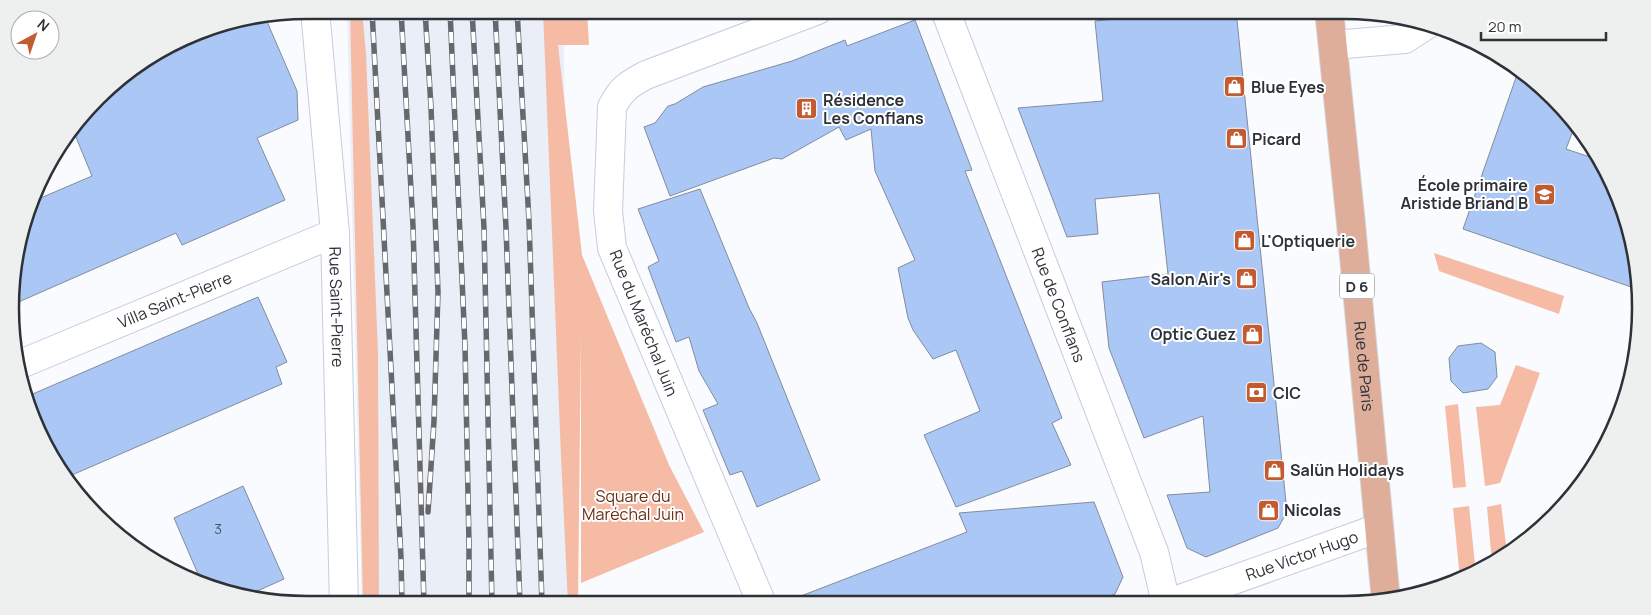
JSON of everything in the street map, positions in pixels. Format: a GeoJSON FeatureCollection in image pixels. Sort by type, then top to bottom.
{"type":"FeatureCollection","features":[{"type":"Feature","properties":{"kind":"main road","name":"Rue de Paris"},"geometry":{"type":"LineString","coordinates":[[1330,19],[1374,456],[1385,593]]}},
{"type":"Feature","properties":{"kind":"street","name":"Rue Saint-Pierre"},"geometry":{"type":"LineString","coordinates":[[316,19],[335,233],[344,596]]}},
{"type":"Feature","properties":{"kind":"street","name":"Rue du Maréchal Juin"},"geometry":{"type":"LineString","coordinates":[[759,596],[612,248],[608,211],[612,107],[618,95],[627,85],[646,75],[794,19]]}},
{"type":"Feature","properties":{"kind":"street","name":"Rue de Conflans"},"geometry":{"type":"LineString","coordinates":[[948,19],[1154,552],[1166,596]]}},
{"type":"Feature","properties":{"kind":"street"},"geometry":{"type":"LineString","coordinates":[[1333,45],[1404,39],[1419,29]]}},
{"type":"Feature","properties":{"kind":"street","name":"Villa Saint-Pierre"},"geometry":{"type":"LineString","coordinates":[[24,363],[335,233]]}},
{"type":"Feature","properties":{"kind":"street","name":"Rue Victor Hugo"},"geometry":{"type":"LineString","coordinates":[[1188,596],[1379,528]]}},
{"type":"Feature","properties":{"kind":"shaded area"},"geometry":{"type":"Polygon","coordinates":[[[347,19],[563,19],[574,596],[362,596],[347,19]]]}},
{"type":"Feature","properties":{"kind":"green space"},"geometry":{"type":"Polygon","coordinates":[[[350,19],[363,19],[366,54],[378,354],[379,596],[363,596],[350,19]]]}},
{"type":"Feature","properties":{"kind":"green space","name":"Square du Maréchal Juin"},"geometry":{"type":"Polygon","coordinates":[[[543,19],[588,19],[589,45],[558,45],[582,255],[669,465],[704,532],[581,583],[581,334],[578,596],[568,596],[543,19]]]}},
{"type":"Feature","properties":{"kind":"green space"},"geometry":{"type":"Polygon","coordinates":[[[1434,253],[1564,296],[1559,314],[1439,271],[1434,253]]]}},
{"type":"Feature","properties":{"kind":"green space"},"geometry":{"type":"Polygon","coordinates":[[[1516,365],[1540,373],[1500,483],[1485,486],[1476,407],[1500,405],[1516,365]]]}},
{"type":"Feature","properties":{"kind":"green space"},"geometry":{"type":"Polygon","coordinates":[[[1458,404],[1466,487],[1453,488],[1445,406],[1458,404]]]}},
{"type":"Feature","properties":{"kind":"green space"},"geometry":{"type":"Polygon","coordinates":[[[1501,504],[1506,546],[1491,556],[1487,507],[1501,504]]]}},
{"type":"Feature","properties":{"kind":"green space"},"geometry":{"type":"Polygon","coordinates":[[[1469,506],[1475,564],[1459,572],[1453,508],[1469,506]]]}},
{"type":"Feature","properties":{"kind":"building"},"geometry":{"type":"Polygon","coordinates":[[[1115,19],[1237,19],[1287,512],[1278,528],[1206,557],[1187,548],[1167,495],[1210,492],[1203,416],[1144,438],[1109,348],[1102,282],[1168,274],[1159,193],[1095,199],[1098,234],[1067,237],[1018,108],[1103,101],[1095,21],[1115,19]]]}},
{"type":"Feature","properties":{"kind":"building"},"geometry":{"type":"Polygon","coordinates":[[[915,20],[972,170],[965,171],[1062,418],[1052,423],[1071,465],[956,507],[924,435],[980,411],[956,350],[933,359],[913,330],[908,318],[898,268],[915,260],[875,171],[871,129],[846,140],[839,127],[782,159],[774,158],[670,196],[644,127],[655,123],[668,106],[675,104],[703,87],[792,61],[845,40],[847,46],[915,20]]]}},
{"type":"Feature","properties":{"kind":"building"},"geometry":{"type":"Polygon","coordinates":[[[267,21],[297,91],[298,120],[257,138],[285,200],[182,245],[176,233],[19,302],[24,251],[41,198],[92,176],[75,136],[90,117],[117,90],[163,57],[197,41],[215,34],[267,21]]]}},
{"type":"Feature","properties":{"kind":"building","name":"École primaire Aristide Briand B"},"geometry":{"type":"Polygon","coordinates":[[[1516,76],[1548,103],[1573,132],[1566,149],[1590,157],[1594,163],[1617,215],[1627,251],[1632,287],[1463,229],[1516,76]]]}},
{"type":"Feature","properties":{"kind":"building"},"geometry":{"type":"Polygon","coordinates":[[[700,189],[757,323],[820,480],[757,507],[742,471],[730,475],[703,410],[718,404],[699,371],[689,337],[676,342],[648,267],[659,261],[638,209],[700,189]]]}},
{"type":"Feature","properties":{"kind":"building"},"geometry":{"type":"Polygon","coordinates":[[[258,297],[287,362],[276,367],[282,384],[72,475],[57,452],[32,394],[258,297]]]}},
{"type":"Feature","properties":{"kind":"building"},"geometry":{"type":"Polygon","coordinates":[[[1481,343],[1495,352],[1497,377],[1488,389],[1463,393],[1451,381],[1449,358],[1458,346],[1481,343]]]}},
{"type":"Feature","properties":{"kind":"building"},"geometry":{"type":"Polygon","coordinates":[[[243,486],[284,579],[256,592],[198,574],[174,518],[243,486]]]}},
{"type":"Feature","properties":{"kind":"building"},"geometry":{"type":"Polygon","coordinates":[[[1094,502],[1123,577],[1115,594],[1109,596],[801,596],[967,532],[959,513],[1094,502]]]}},
{"type":"Feature","properties":{"kind":"railway"},"geometry":{"type":"LineString","coordinates":[[372,19],[402,596]]}},
{"type":"Feature","properties":{"kind":"railway"},"geometry":{"type":"LineString","coordinates":[[402,19],[413,226],[424,596]]}},
{"type":"Feature","properties":{"kind":"railway"},"geometry":{"type":"LineString","coordinates":[[426,19],[438,292],[434,421],[428,512]]}},
{"type":"Feature","properties":{"kind":"railway"},"geometry":{"type":"LineString","coordinates":[[450,19],[465,346],[469,596]]}},
{"type":"Feature","properties":{"kind":"railway"},"geometry":{"type":"LineString","coordinates":[[472,19],[484,228],[492,596]]}},
{"type":"Feature","properties":{"kind":"railway"},"geometry":{"type":"LineString","coordinates":[[495,19],[506,228],[520,596]]}},
{"type":"Feature","properties":{"kind":"railway"},"geometry":{"type":"LineString","coordinates":[[518,19],[529,221],[542,596]]}},
{"type":"Feature","properties":{"kind":"place","name":"Blue Eyes"},"geometry":{"type":"Point","coordinates":[1235,87]}},
{"type":"Feature","properties":{"kind":"place","name":"Résidence Les Conflans"},"geometry":{"type":"Point","coordinates":[807,109]}},
{"type":"Feature","properties":{"kind":"place","name":"Picard"},"geometry":{"type":"Point","coordinates":[1236,139]}},
{"type":"Feature","properties":{"kind":"place","name":"École primaire Aristide Briand B"},"geometry":{"type":"Point","coordinates":[1544,194]}},
{"type":"Feature","properties":{"kind":"place","name":"L'Optiquerie"},"geometry":{"type":"Point","coordinates":[1245,241]}},
{"type":"Feature","properties":{"kind":"place","name":"Salon Air's"},"geometry":{"type":"Point","coordinates":[1247,279]}},
{"type":"Feature","properties":{"kind":"place","name":"Optic Guez"},"geometry":{"type":"Point","coordinates":[1252,334]}},
{"type":"Feature","properties":{"kind":"place","name":"CIC"},"geometry":{"type":"Point","coordinates":[1257,393]}},
{"type":"Feature","properties":{"kind":"place","name":"Salün Holidays"},"geometry":{"type":"Point","coordinates":[1274,470]}},
{"type":"Feature","properties":{"kind":"place","name":"Nicolas"},"geometry":{"type":"Point","coordinates":[1268,510]}}]}
